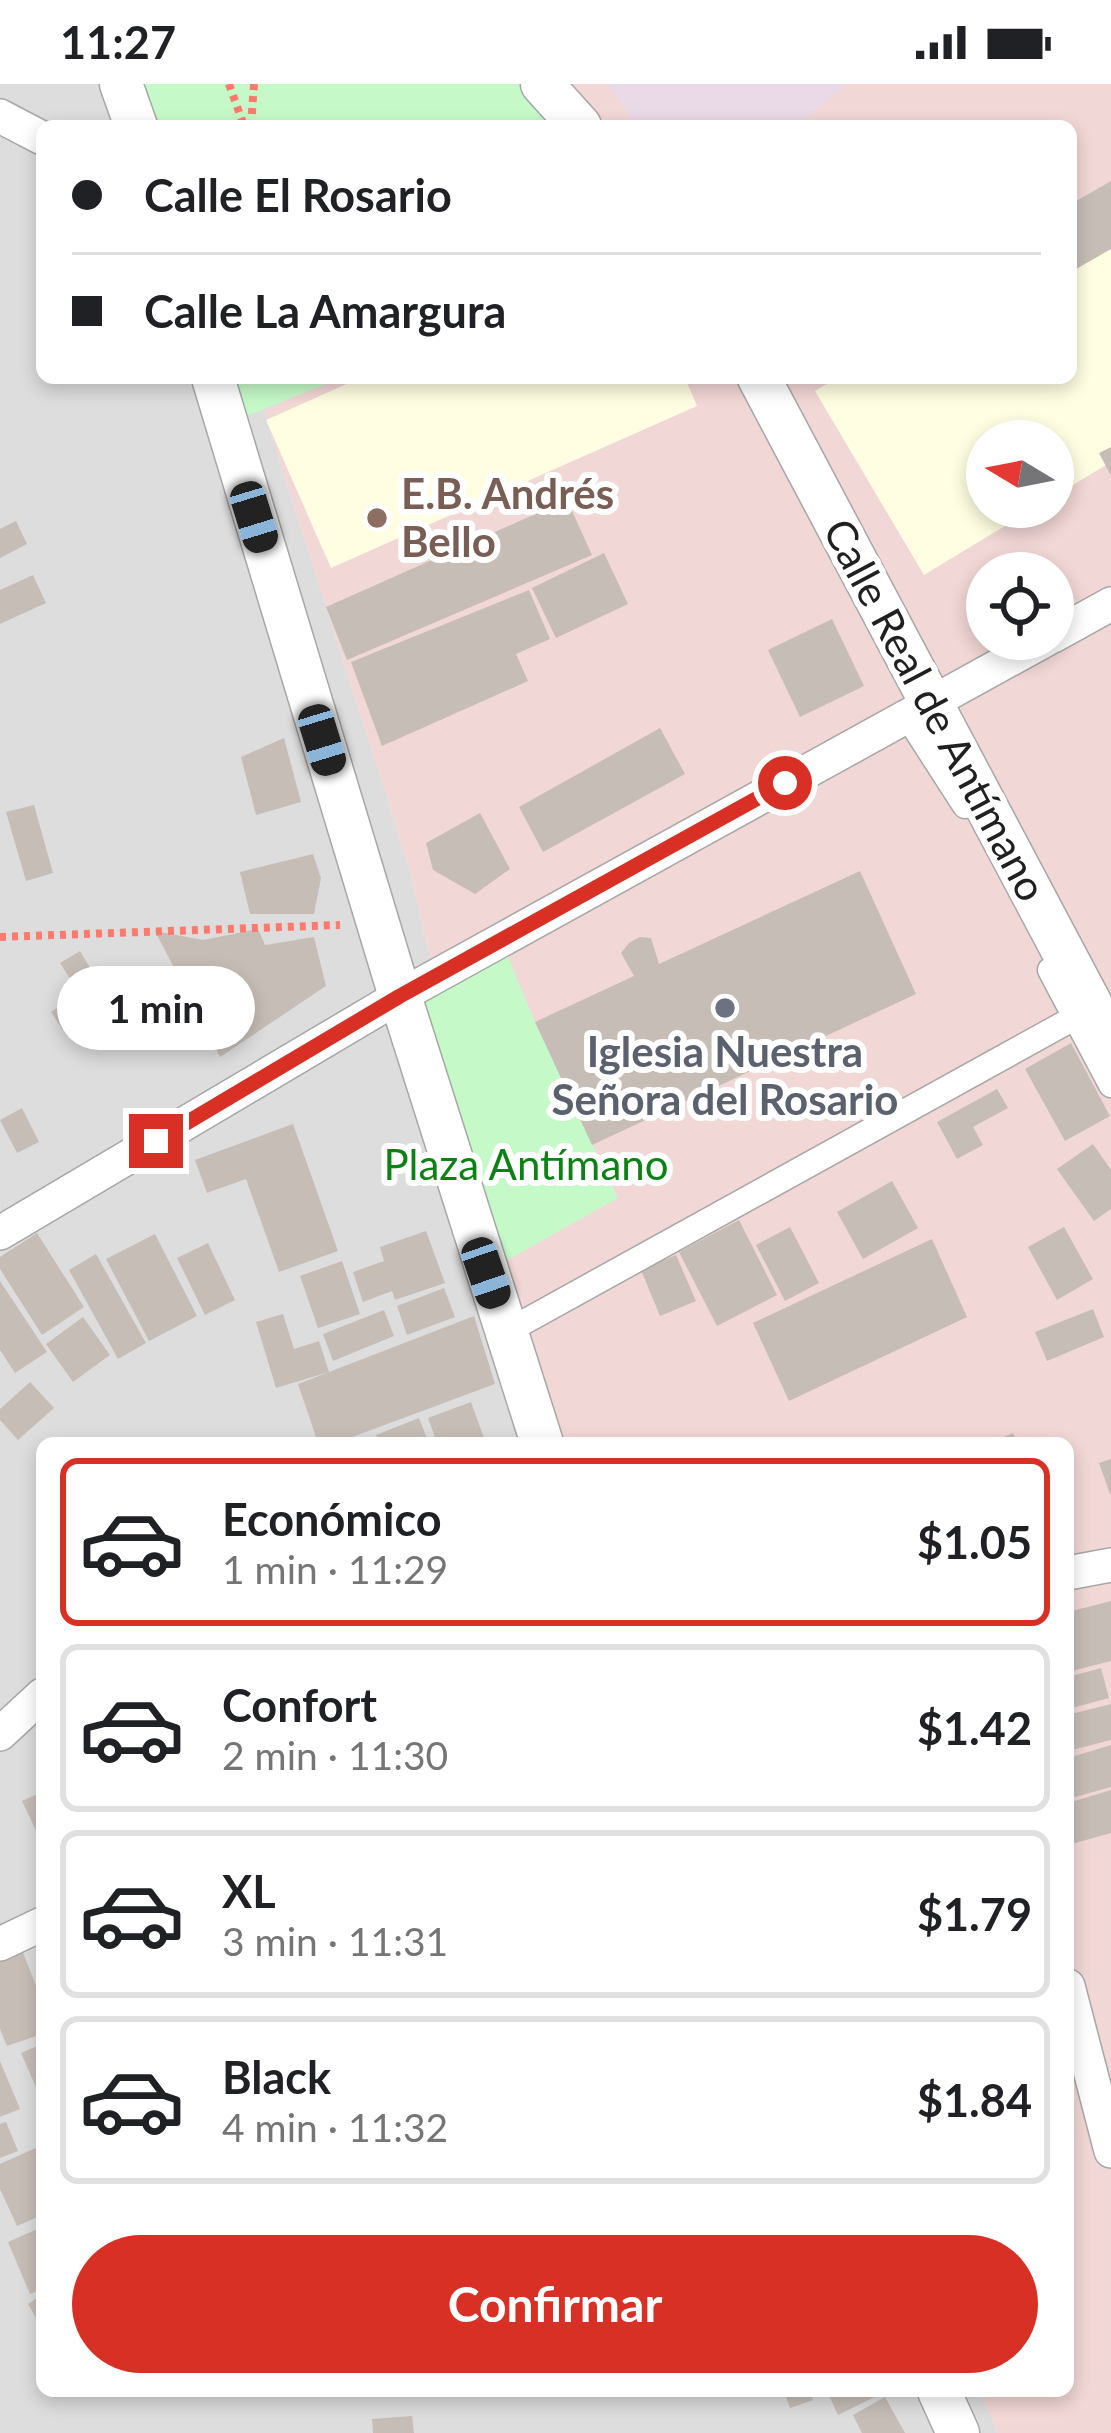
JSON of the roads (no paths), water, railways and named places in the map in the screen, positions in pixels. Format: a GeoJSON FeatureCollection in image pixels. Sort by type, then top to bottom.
{"type":"FeatureCollection","features":[{"type":"Feature","properties":{"kind":"street"},"geometry":{"type":"LineString","coordinates":[[121,84],[134,120]]}},
{"type":"Feature","properties":{"kind":"street"},"geometry":{"type":"LineString","coordinates":[[542,84],[575,120]]}},
{"type":"Feature","properties":{"kind":"street"},"geometry":{"type":"LineString","coordinates":[[0,116],[36,135]]}},
{"type":"Feature","properties":{"kind":"street"},"geometry":{"type":"LineString","coordinates":[[215,384],[400,996],[540,1437]]}},
{"type":"Feature","properties":{"kind":"street","name":"Calle Real de Antímano"},"geometry":{"type":"LineString","coordinates":[[762,384],[876,592],[918,709],[1111,1042]]}},
{"type":"Feature","properties":{"kind":"street"},"geometry":{"type":"LineString","coordinates":[[1074,624],[1111,604]]}},
{"type":"Feature","properties":{"kind":"street"},"geometry":{"type":"LineString","coordinates":[[0,1233],[400,996],[1008,660]]}},
{"type":"Feature","properties":{"kind":"street"},"geometry":{"type":"LineString","coordinates":[[918,709],[1111,1084]]}},
{"type":"Feature","properties":{"kind":"street"},"geometry":{"type":"LineString","coordinates":[[506,1332],[1074,1018]]}},
{"type":"Feature","properties":{"kind":"street"},"geometry":{"type":"LineString","coordinates":[[1074,1573],[1111,1565]]}},
{"type":"Feature","properties":{"kind":"street"},"geometry":{"type":"LineString","coordinates":[[0,1734],[36,1701]]}},
{"type":"Feature","properties":{"kind":"street"},"geometry":{"type":"LineString","coordinates":[[0,1944],[36,1927]]}},
{"type":"Feature","properties":{"kind":"street"},"geometry":{"type":"LineString","coordinates":[[1074,2009],[1111,2152]]}},
{"type":"Feature","properties":{"kind":"street"},"geometry":{"type":"LineString","coordinates":[[942,2397],[958,2433]]}},
{"type":"Feature","properties":{"kind":"place","name":"E.B. Andrés Bello"},"geometry":{"type":"Point","coordinates":[377,518]}},
{"type":"Feature","properties":{"kind":"place","name":"Iglesia Nuestra Señora del Rosario"},"geometry":{"type":"Point","coordinates":[725,1008]}},
{"type":"Feature","properties":{"kind":"park label","name":"Plaza Antímano"},"geometry":{"type":"Point","coordinates":[526,1165]}}]}
